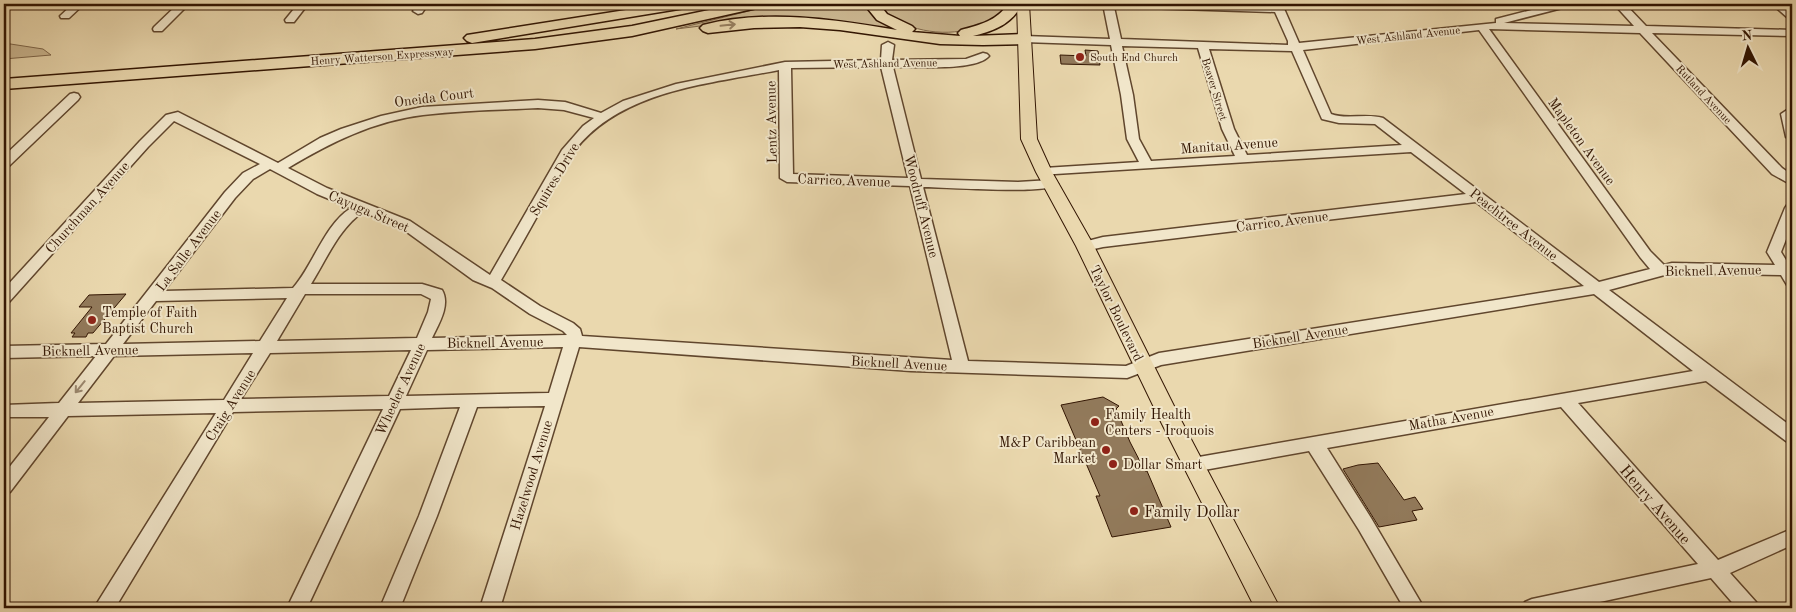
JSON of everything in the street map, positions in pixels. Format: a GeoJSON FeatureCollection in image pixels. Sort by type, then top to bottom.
{"type":"FeatureCollection","features":[{"type":"Feature","properties":{"kind":"highway"},"geometry":{"type":"LineString","coordinates":[[472,38],[506,31],[622,16],[686,4]]}},
{"type":"Feature","properties":{"kind":"highway","name":"Henry Watterson Expressway"},"geometry":{"type":"LineString","coordinates":[[4,73],[538,33],[612,23],[712,4]]}},
{"type":"Feature","properties":{"kind":"highway","name":"Henry Watterson Expressway"},"geometry":{"type":"LineString","coordinates":[[4,84],[488,49],[632,30],[757,4]]}},
{"type":"Feature","properties":{"kind":"highway"},"geometry":{"type":"LineString","coordinates":[[871,4],[882,17],[900,26],[928,34],[1024,39]]}},
{"type":"Feature","properties":{"kind":"highway"},"geometry":{"type":"LineString","coordinates":[[955,35],[992,26],[1005,17],[1015,4]]}},
{"type":"Feature","properties":{"kind":"highway"},"geometry":{"type":"LineString","coordinates":[[488,49],[583,44],[765,22],[828,24],[925,38],[1004,41],[1024,39]]}},
{"type":"Feature","properties":{"kind":"main road","name":"Taylor Boulevard"},"geometry":{"type":"LineString","coordinates":[[1023,4],[1028,132],[1048,178],[1085,246],[1193,464],[1268,608]]}},
{"type":"Feature","properties":{"kind":"street"},"geometry":{"type":"LineString","coordinates":[[65,16],[79,4]]}},
{"type":"Feature","properties":{"kind":"street"},"geometry":{"type":"LineString","coordinates":[[158,29],[184,4]]}},
{"type":"Feature","properties":{"kind":"street"},"geometry":{"type":"LineString","coordinates":[[290,20],[303,4]]}},
{"type":"Feature","properties":{"kind":"street"},"geometry":{"type":"LineString","coordinates":[[1147,165],[1133,139],[1127,95],[1108,4],[1278,6]]}},
{"type":"Feature","properties":{"kind":"street"},"geometry":{"type":"LineString","coordinates":[[1486,27],[1566,4]]}},
{"type":"Feature","properties":{"kind":"street","name":"Rutland Avenue"},"geometry":{"type":"LineString","coordinates":[[1619,4],[1777,171],[1792,181]]}},
{"type":"Feature","properties":{"kind":"street"},"geometry":{"type":"LineString","coordinates":[[1778,4],[1792,16]]}},
{"type":"Feature","properties":{"kind":"street","name":"Peachtree Avenue"},"geometry":{"type":"LineString","coordinates":[[1278,6],[1294,42],[1292,43],[1296,47],[1326,116],[1337,120],[1375,119],[1792,436]]}},
{"type":"Feature","properties":{"kind":"street","name":"West Ashland Avenue"},"geometry":{"type":"LineString","coordinates":[[1024,39],[1296,47],[1486,27],[1792,34]]}},
{"type":"Feature","properties":{"kind":"street","name":"Mapleton Avenue"},"geometry":{"type":"LineString","coordinates":[[1486,27],[1645,254],[1660,270]]}},
{"type":"Feature","properties":{"kind":"street","name":"Woodruff Avenue"},"geometry":{"type":"LineString","coordinates":[[888,45],[886,63],[962,366]]}},
{"type":"Feature","properties":{"kind":"street","name":"Beaver Street"},"geometry":{"type":"LineString","coordinates":[[1202,45],[1206,64],[1227,127],[1243,159]]}},
{"type":"Feature","properties":{"kind":"street","name":"West Ashland Avenue"},"geometry":{"type":"LineString","coordinates":[[785,65],[966,62],[977,60],[983,56]]}},
{"type":"Feature","properties":{"kind":"street","name":"Squires Drive"},"geometry":{"type":"LineString","coordinates":[[493,282],[568,150],[587,129],[603,117],[632,101],[658,92],[785,65]]}},
{"type":"Feature","properties":{"kind":"street","name":"Lentz Avenue"},"geometry":{"type":"LineString","coordinates":[[785,65],[787,178]]}},
{"type":"Feature","properties":{"kind":"street"},"geometry":{"type":"LineString","coordinates":[[4,163],[74,97]]}},
{"type":"Feature","properties":{"kind":"street","name":"Oneida Court"},"geometry":{"type":"LineString","coordinates":[[274,166],[345,132],[385,119],[422,111],[499,105],[546,104],[565,106],[603,117]]}},
{"type":"Feature","properties":{"kind":"street"},"geometry":{"type":"LineString","coordinates":[[1787,114],[1792,137]]}},
{"type":"Feature","properties":{"kind":"street","name":"Cayuga Street"},"geometry":{"type":"LineString","coordinates":[[172,117],[182,117],[322,191],[405,224],[478,276],[493,282],[535,310],[568,326],[575,333],[573,341]]}},
{"type":"Feature","properties":{"kind":"street","name":"Churchman Avenue"},"geometry":{"type":"LineString","coordinates":[[4,298],[144,144],[172,117]]}},
{"type":"Feature","properties":{"kind":"street","name":"Manitau Avenue"},"geometry":{"type":"LineString","coordinates":[[1048,178],[1147,165],[1415,148]]}},
{"type":"Feature","properties":{"kind":"street","name":"La Salle Avenue"},"geometry":{"type":"LineString","coordinates":[[4,487],[61,411],[243,181],[274,166]]}},
{"type":"Feature","properties":{"kind":"street","name":"Carrico Avenue"},"geometry":{"type":"LineString","coordinates":[[787,178],[1018,186],[1048,178]]}},
{"type":"Feature","properties":{"kind":"street","name":"Carrico Avenue"},"geometry":{"type":"LineString","coordinates":[[1085,246],[1113,241],[1480,197]]}},
{"type":"Feature","properties":{"kind":"street","name":"Craig Avenue"},"geometry":{"type":"LineString","coordinates":[[104,608],[344,220],[362,207]]}},
{"type":"Feature","properties":{"kind":"street"},"geometry":{"type":"LineString","coordinates":[[1788,276],[1774,252],[1792,208]]}},
{"type":"Feature","properties":{"kind":"street","name":"Bicknell Avenue"},"geometry":{"type":"LineString","coordinates":[[4,352],[573,341],[836,360],[1127,372],[1159,359],[1597,288],[1672,268],[1703,267],[1788,276]]}},
{"type":"Feature","properties":{"kind":"street","name":"Wheeler Avenue"},"geometry":{"type":"LineString","coordinates":[[297,608],[422,344],[436,311],[439,298],[438,294],[422,289],[299,291]]}},
{"type":"Feature","properties":{"kind":"street"},"geometry":{"type":"LineString","coordinates":[[153,296],[299,291]]}},
{"type":"Feature","properties":{"kind":"street","name":"Hazelwood Avenue"},"geometry":{"type":"LineString","coordinates":[[490,608],[573,341]]}},
{"type":"Feature","properties":{"kind":"street","name":"Matha Avenue"},"geometry":{"type":"LineString","coordinates":[[1193,464],[1709,374]]}},
{"type":"Feature","properties":{"kind":"street","name":"Henry Avenue"},"geometry":{"type":"LineString","coordinates":[[1564,398],[1749,608]]}},
{"type":"Feature","properties":{"kind":"street"},"geometry":{"type":"LineString","coordinates":[[4,411],[554,399]]}},
{"type":"Feature","properties":{"kind":"street"},"geometry":{"type":"LineString","coordinates":[[390,608],[428,516],[471,401]]}},
{"type":"Feature","properties":{"kind":"street"},"geometry":{"type":"LineString","coordinates":[[1311,443],[1319,450],[1366,524],[1414,608]]}},
{"type":"Feature","properties":{"kind":"street"},"geometry":{"type":"LineString","coordinates":[[1532,608],[1713,569],[1749,556],[1792,536]]}},
{"type":"Feature","properties":{"kind":"shaded area"},"geometry":{"type":"Polygon","coordinates":[[[777,4],[865,4],[882,22],[892,28],[886,30],[733,22],[676,29],[777,4]]]}},
{"type":"Feature","properties":{"kind":"shaded area"},"geometry":{"type":"Polygon","coordinates":[[[877,4],[1006,4],[998,18],[966,30],[942,32],[917,29],[906,25],[885,12],[877,4]]]}},
{"type":"Feature","properties":{"kind":"shaded area"},"geometry":{"type":"Polygon","coordinates":[[[4,43],[43,49],[51,55],[4,59],[4,43]]]}},
{"type":"Feature","properties":{"kind":"building","name":"South End Church"},"geometry":{"type":"Polygon","coordinates":[[[1085,50],[1098,51],[1100,65],[1061,64],[1060,55],[1086,56],[1085,50]]]}},
{"type":"Feature","properties":{"kind":"building","name":"Temple of Faith Baptist Church"},"geometry":{"type":"Polygon","coordinates":[[[126,294],[93,333],[88,333],[86,337],[72,337],[75,333],[71,333],[92,307],[79,307],[89,295],[126,294]]]}},
{"type":"Feature","properties":{"kind":"building"},"geometry":{"type":"Polygon","coordinates":[[[1103,397],[1119,406],[1116,409],[1130,442],[1145,471],[1147,471],[1171,527],[1112,537],[1096,496],[1100,496],[1061,405],[1103,397]]]}},
{"type":"Feature","properties":{"kind":"building"},"geometry":{"type":"Polygon","coordinates":[[[1378,463],[1404,500],[1415,497],[1423,509],[1412,511],[1417,520],[1379,527],[1343,469],[1378,463]]]}},
{"type":"Feature","properties":{"kind":"place","name":"South End Church"},"geometry":{"type":"Point","coordinates":[1080,57]}},
{"type":"Feature","properties":{"kind":"place","name":"Temple of Faith Baptist Church"},"geometry":{"type":"Point","coordinates":[92,320]}},
{"type":"Feature","properties":{"kind":"place","name":"Family Health Centers - Iroquois"},"geometry":{"type":"Point","coordinates":[1095,422]}},
{"type":"Feature","properties":{"kind":"place","name":"M&P Caribbean Market"},"geometry":{"type":"Point","coordinates":[1106,450]}},
{"type":"Feature","properties":{"kind":"place","name":"Dollar Smart"},"geometry":{"type":"Point","coordinates":[1113,464]}},
{"type":"Feature","properties":{"kind":"place","name":"Family Dollar"},"geometry":{"type":"Point","coordinates":[1134,511]}}]}
